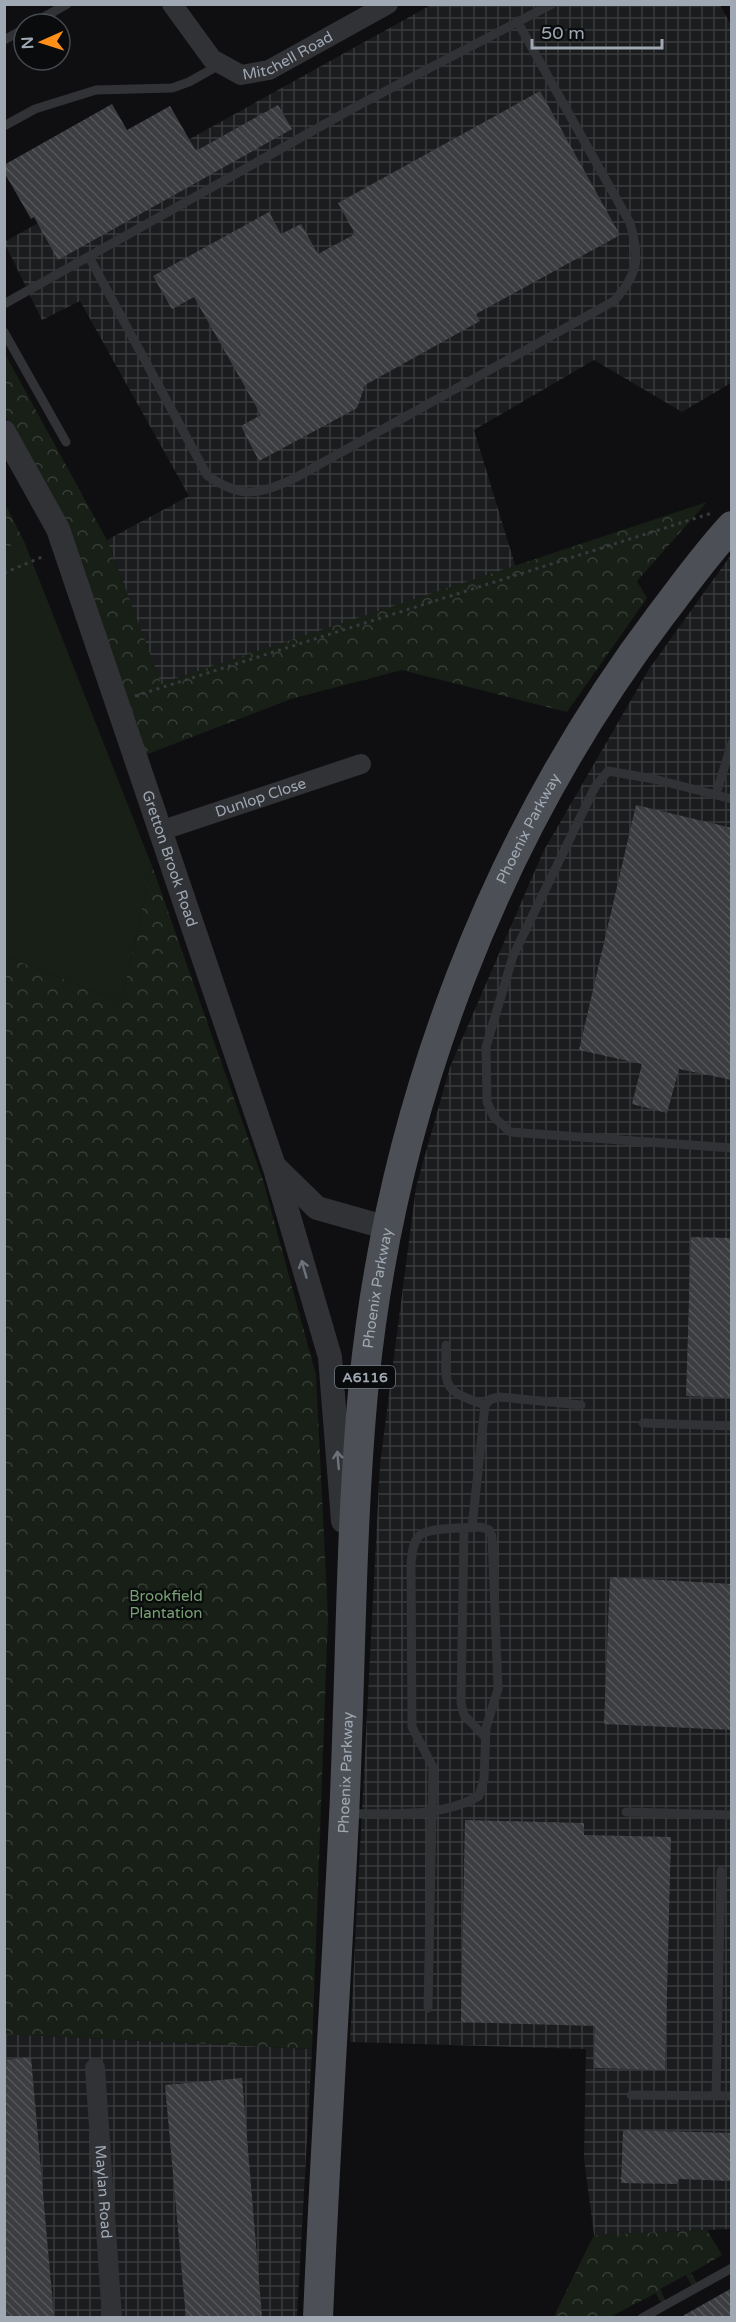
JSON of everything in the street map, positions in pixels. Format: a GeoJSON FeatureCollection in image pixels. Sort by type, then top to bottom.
{"type":"FeatureCollection","features":[{"type":"Feature","properties":{"kind":"main road","name":"Phoenix Parkway"},"geometry":{"type":"LineString","coordinates":[[318,2318],[344,1814],[350,1602],[365,1380],[388,1228],[423,1083],[468,955],[549,786],[617,674],[726,518]]}},
{"type":"Feature","properties":{"kind":"street","name":"Mitchell Road"},"geometry":{"type":"LineString","coordinates":[[172,4],[212,59],[241,75],[269,70],[388,4]]}},
{"type":"Feature","properties":{"kind":"street","name":"Gretton Brook Road"},"geometry":{"type":"LineString","coordinates":[[4,432],[58,529],[274,1166],[317,1208],[388,1228]]}},
{"type":"Feature","properties":{"kind":"street","name":"Dunlop Close"},"geometry":{"type":"LineString","coordinates":[[160,831],[362,764]]}},
{"type":"Feature","properties":{"kind":"street"},"geometry":{"type":"LineString","coordinates":[[274,1166],[330,1357],[350,1602]]}},
{"type":"Feature","properties":{"kind":"street","name":"Maylan Road"},"geometry":{"type":"LineString","coordinates":[[95,2068],[112,2318]]}},
{"type":"Feature","properties":{"kind":"lane"},"geometry":{"type":"LineString","coordinates":[[53,12],[67,4]]}},
{"type":"Feature","properties":{"kind":"lane"},"geometry":{"type":"LineString","coordinates":[[4,304],[357,106],[552,4]]}},
{"type":"Feature","properties":{"kind":"lane"},"geometry":{"type":"LineString","coordinates":[[89,257],[207,475],[223,487],[246,493],[269,491],[295,478],[614,301],[629,284],[636,268],[636,244],[630,223],[518,21]]}},
{"type":"Feature","properties":{"kind":"lane"},"geometry":{"type":"LineString","coordinates":[[4,126],[35,109],[96,90],[172,88],[189,82],[221,64]]}},
{"type":"Feature","properties":{"kind":"lane"},"geometry":{"type":"LineString","coordinates":[[4,332],[66,442]]}},
{"type":"Feature","properties":{"kind":"lane"},"geometry":{"type":"LineString","coordinates":[[716,795],[732,743]]}},
{"type":"Feature","properties":{"kind":"lane"},"geometry":{"type":"LineString","coordinates":[[732,799],[654,778],[608,771],[595,787],[513,956],[486,1047],[487,1102],[494,1118],[510,1132],[732,1148]]}},
{"type":"Feature","properties":{"kind":"lane"},"geometry":{"type":"LineString","coordinates":[[446,1345],[445,1380],[451,1390],[485,1405]]}},
{"type":"Feature","properties":{"kind":"lane"},"geometry":{"type":"LineString","coordinates":[[485,1737],[464,1715],[461,1703],[468,1528],[485,1405],[491,1399],[500,1397],[581,1405]]}},
{"type":"Feature","properties":{"kind":"lane"},"geometry":{"type":"LineString","coordinates":[[643,1423],[732,1426]]}},
{"type":"Feature","properties":{"kind":"lane"},"geometry":{"type":"LineString","coordinates":[[344,1814],[432,1812],[464,1804],[478,1796],[484,1779],[485,1737],[498,1689],[492,1536],[489,1530],[481,1527],[428,1531],[419,1536],[411,1564],[412,1726],[433,1767],[432,1812],[428,2008]]}},
{"type":"Feature","properties":{"kind":"lane"},"geometry":{"type":"LineString","coordinates":[[626,1812],[732,1815]]}},
{"type":"Feature","properties":{"kind":"lane"},"geometry":{"type":"LineString","coordinates":[[716,2096],[721,1871]]}},
{"type":"Feature","properties":{"kind":"lane"},"geometry":{"type":"LineString","coordinates":[[631,2095],[732,2096]]}},
{"type":"Feature","properties":{"kind":"lane"},"geometry":{"type":"LineString","coordinates":[[642,2318],[732,2268]]}},
{"type":"Feature","properties":{"kind":"path"},"geometry":{"type":"LineString","coordinates":[[116,702],[726,518]]}},
{"type":"Feature","properties":{"kind":"path"},"geometry":{"type":"LineString","coordinates":[[4,573],[42,557]]}},
{"type":"Feature","properties":{"kind":"shaded area"},"geometry":{"type":"Polygon","coordinates":[[[431,5],[720,5],[731,25],[731,383],[682,412],[594,360],[474,430],[516,568],[162,686],[107,540],[189,496],[80,301],[42,320],[4,242],[431,5]]]}},
{"type":"Feature","properties":{"kind":"shaded area"},"geometry":{"type":"Polygon","coordinates":[[[731,555],[731,2229],[594,2235],[584,2159],[586,2049],[350,2042],[380,1464],[416,1187],[450,1067],[543,852],[649,669],[731,555]]]}},
{"type":"Feature","properties":{"kind":"shaded area"},"geometry":{"type":"Polygon","coordinates":[[[4,2034],[312,2049],[297,2317],[5,2317],[4,2034]]]}},
{"type":"Feature","properties":{"kind":"green space"},"geometry":{"type":"Polygon","coordinates":[[[4,352],[107,540],[161,683],[707,502],[637,581],[647,598],[567,712],[402,670],[291,699],[145,755],[81,564],[5,415],[4,352]]]}},
{"type":"Feature","properties":{"kind":"green space"},"geometry":{"type":"Polygon","coordinates":[[[5,504],[24,541],[4,548],[5,504]]]}},
{"type":"Feature","properties":{"kind":"green space"},"geometry":{"type":"Polygon","coordinates":[[[24,541],[152,866],[121,1002],[5,956],[4,548],[24,541]]]}},
{"type":"Feature","properties":{"kind":"green space","name":"Brookfield Plantation"},"geometry":{"type":"Polygon","coordinates":[[[152,866],[263,1180],[316,1375],[328,1617],[312,2049],[5,2034],[5,956],[121,1002],[152,866]]]}},
{"type":"Feature","properties":{"kind":"green space"},"geometry":{"type":"Polygon","coordinates":[[[707,2230],[722,2255],[691,2273],[697,2283],[692,2286],[686,2275],[660,2289],[666,2302],[661,2304],[656,2293],[610,2317],[553,2318],[594,2235],[707,2230]]]}},
{"type":"Feature","properties":{"kind":"building"},"geometry":{"type":"Polygon","coordinates":[[[540,91],[620,235],[476,314],[480,321],[365,385],[357,408],[259,461],[241,426],[261,415],[194,297],[172,309],[153,276],[269,212],[281,234],[301,224],[318,254],[355,234],[338,203],[540,91]]]}},
{"type":"Feature","properties":{"kind":"building"},"geometry":{"type":"Polygon","coordinates":[[[112,104],[127,130],[170,106],[196,151],[278,105],[292,129],[58,260],[34,217],[31,219],[4,172],[4,165],[112,104]]]}},
{"type":"Feature","properties":{"kind":"building"},"geometry":{"type":"Polygon","coordinates":[[[636,805],[732,828],[732,1080],[679,1069],[667,1113],[632,1104],[642,1064],[579,1050],[636,805]]]}},
{"type":"Feature","properties":{"kind":"building"},"geometry":{"type":"Polygon","coordinates":[[[691,1237],[732,1238],[732,1398],[686,1396],[691,1237]]]}},
{"type":"Feature","properties":{"kind":"building"},"geometry":{"type":"Polygon","coordinates":[[[610,1577],[732,1584],[732,1730],[604,1724],[610,1577]]]}},
{"type":"Feature","properties":{"kind":"building"},"geometry":{"type":"Polygon","coordinates":[[[465,1820],[584,1823],[584,1835],[671,1837],[665,2070],[594,2068],[595,2026],[461,2022],[465,1820]]]}},
{"type":"Feature","properties":{"kind":"building"},"geometry":{"type":"Polygon","coordinates":[[[31,2057],[54,2318],[4,2318],[4,2060],[31,2057]]]}},
{"type":"Feature","properties":{"kind":"building"},"geometry":{"type":"Polygon","coordinates":[[[242,2078],[262,2317],[186,2318],[165,2085],[242,2078]]]}},
{"type":"Feature","properties":{"kind":"building"},"geometry":{"type":"Polygon","coordinates":[[[623,2130],[732,2133],[732,2181],[678,2179],[677,2184],[621,2183],[623,2130]]]}},
{"type":"Feature","properties":{"kind":"building"},"geometry":{"type":"Polygon","coordinates":[[[732,2288],[732,2318],[679,2318],[732,2288]]]}}]}
